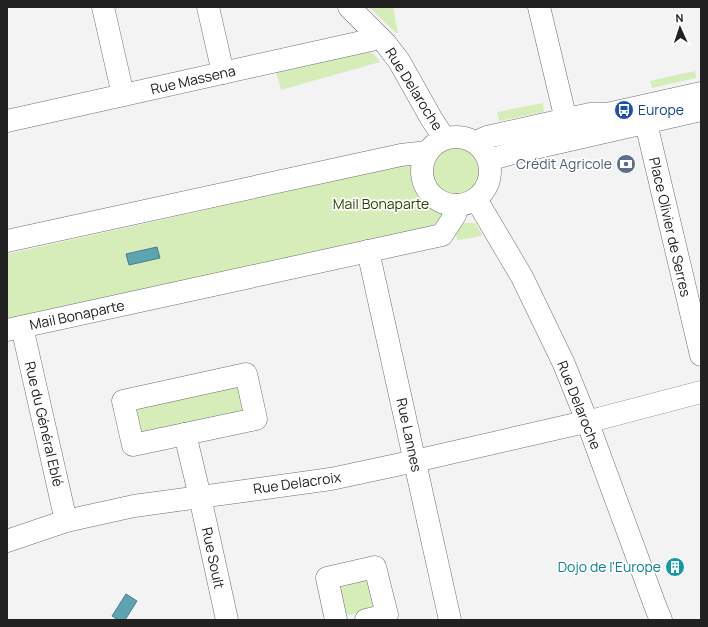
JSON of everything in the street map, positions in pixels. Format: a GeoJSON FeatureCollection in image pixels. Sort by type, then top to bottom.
{"type":"FeatureCollection","features":[{"type":"Feature","properties":{"kind":"street"},"geometry":{"type":"LineString","coordinates":[[104,7],[122,95]]}},
{"type":"Feature","properties":{"kind":"street"},"geometry":{"type":"LineString","coordinates":[[208,7],[223,73]]}},
{"type":"Feature","properties":{"kind":"street","name":"Rue Delaroche"},"geometry":{"type":"LineString","coordinates":[[348,7],[386,44],[399,61],[444,138]]}},
{"type":"Feature","properties":{"kind":"street"},"geometry":{"type":"LineString","coordinates":[[539,7],[566,120]]}},
{"type":"Feature","properties":{"kind":"street","name":"Rue Massena"},"geometry":{"type":"LineString","coordinates":[[7,121],[380,38]]}},
{"type":"Feature","properties":{"kind":"street"},"geometry":{"type":"LineString","coordinates":[[476,142],[487,137],[590,114],[607,114],[701,93]]}},
{"type":"Feature","properties":{"kind":"street"},"geometry":{"type":"LineString","coordinates":[[489,160],[513,153],[701,110]]}},
{"type":"Feature","properties":{"kind":"street","name":"Place Olivier de Serres"},"geometry":{"type":"LineString","coordinates":[[646,123],[701,355]]}},
{"type":"Feature","properties":{"kind":"street"},"geometry":{"type":"LineString","coordinates":[[455,136],[466,137],[476,142],[484,150],[489,160],[491,171],[489,182],[484,191],[467,202],[448,204],[438,200],[430,193],[424,183],[422,173],[423,162],[427,152],[434,144],[444,138],[455,136]]}},
{"type":"Feature","properties":{"kind":"street"},"geometry":{"type":"LineString","coordinates":[[7,241],[401,155],[427,152]]}},
{"type":"Feature","properties":{"kind":"street","name":"Rue Delaroche"},"geometry":{"type":"LineString","coordinates":[[467,202],[488,218],[522,277],[564,364],[587,421],[661,620]]}},
{"type":"Feature","properties":{"kind":"street","name":"Mail Bonaparte"},"geometry":{"type":"LineString","coordinates":[[15,329],[442,235],[455,215],[467,202]]}},
{"type":"Feature","properties":{"kind":"street","name":"Rue Lannes"},"geometry":{"type":"LineString","coordinates":[[368,251],[450,620]]}},
{"type":"Feature","properties":{"kind":"street","name":"Rue du Général Eblé"},"geometry":{"type":"LineString","coordinates":[[15,329],[66,521]]}},
{"type":"Feature","properties":{"kind":"street"},"geometry":{"type":"LineString","coordinates":[[246,374],[256,418],[185,434],[133,445],[123,401],[246,374]]}},
{"type":"Feature","properties":{"kind":"street","name":"Rue Delacroix"},"geometry":{"type":"LineString","coordinates":[[7,541],[66,521],[134,506],[331,479],[415,462],[701,392]]}},
{"type":"Feature","properties":{"kind":"street","name":"Rue Soult"},"geometry":{"type":"LineString","coordinates":[[185,434],[227,620]]}},
{"type":"Feature","properties":{"kind":"street"},"geometry":{"type":"LineString","coordinates":[[336,620],[328,578],[375,567],[387,615],[366,620]]}},
{"type":"Feature","properties":{"kind":"green space"},"geometry":{"type":"Polygon","coordinates":[[[369,7],[393,7],[398,33],[396,33],[369,7]]]}},
{"type":"Feature","properties":{"kind":"green space"},"geometry":{"type":"Polygon","coordinates":[[[358,52],[371,53],[376,56],[380,62],[281,90],[276,71],[358,52]]]}},
{"type":"Feature","properties":{"kind":"green space"},"geometry":{"type":"Polygon","coordinates":[[[695,71],[696,78],[652,88],[650,81],[695,71]]]}},
{"type":"Feature","properties":{"kind":"green space"},"geometry":{"type":"Polygon","coordinates":[[[543,103],[544,112],[499,121],[497,112],[543,103]]]}},
{"type":"Feature","properties":{"kind":"green space"},"geometry":{"type":"Polygon","coordinates":[[[456,145],[470,149],[478,157],[482,171],[478,185],[470,193],[456,197],[442,193],[434,185],[430,171],[434,157],[442,149],[456,145]]]}},
{"type":"Feature","properties":{"kind":"green space","name":"Mail Bonaparte"},"geometry":{"type":"Polygon","coordinates":[[[409,161],[411,167],[411,177],[416,192],[428,206],[447,215],[443,224],[7,319],[7,254],[373,172],[409,161]]]}},
{"type":"Feature","properties":{"kind":"green space"},"geometry":{"type":"Polygon","coordinates":[[[464,223],[475,223],[482,236],[457,240],[456,232],[464,223]]]}},
{"type":"Feature","properties":{"kind":"green space"},"geometry":{"type":"Polygon","coordinates":[[[241,385],[245,411],[141,437],[134,404],[241,385]]]}},
{"type":"Feature","properties":{"kind":"green space"},"geometry":{"type":"Polygon","coordinates":[[[362,578],[368,580],[374,605],[370,610],[349,615],[343,611],[338,588],[341,582],[362,578]]]}},
{"type":"Feature","properties":{"kind":"water"},"geometry":{"type":"Polygon","coordinates":[[[157,247],[160,258],[129,265],[126,254],[157,247]]]}},
{"type":"Feature","properties":{"kind":"water"},"geometry":{"type":"Polygon","coordinates":[[[126,594],[137,601],[125,620],[118,620],[112,616],[126,594]]]}},
{"type":"Feature","properties":{"kind":"place","name":"Europe"},"geometry":{"type":"Point","coordinates":[624,110]}},
{"type":"Feature","properties":{"kind":"place","name":"Crédit Agricole"},"geometry":{"type":"Point","coordinates":[626,164]}},
{"type":"Feature","properties":{"kind":"place","name":"Dojo de l'Europe"},"geometry":{"type":"Point","coordinates":[675,567]}}]}
